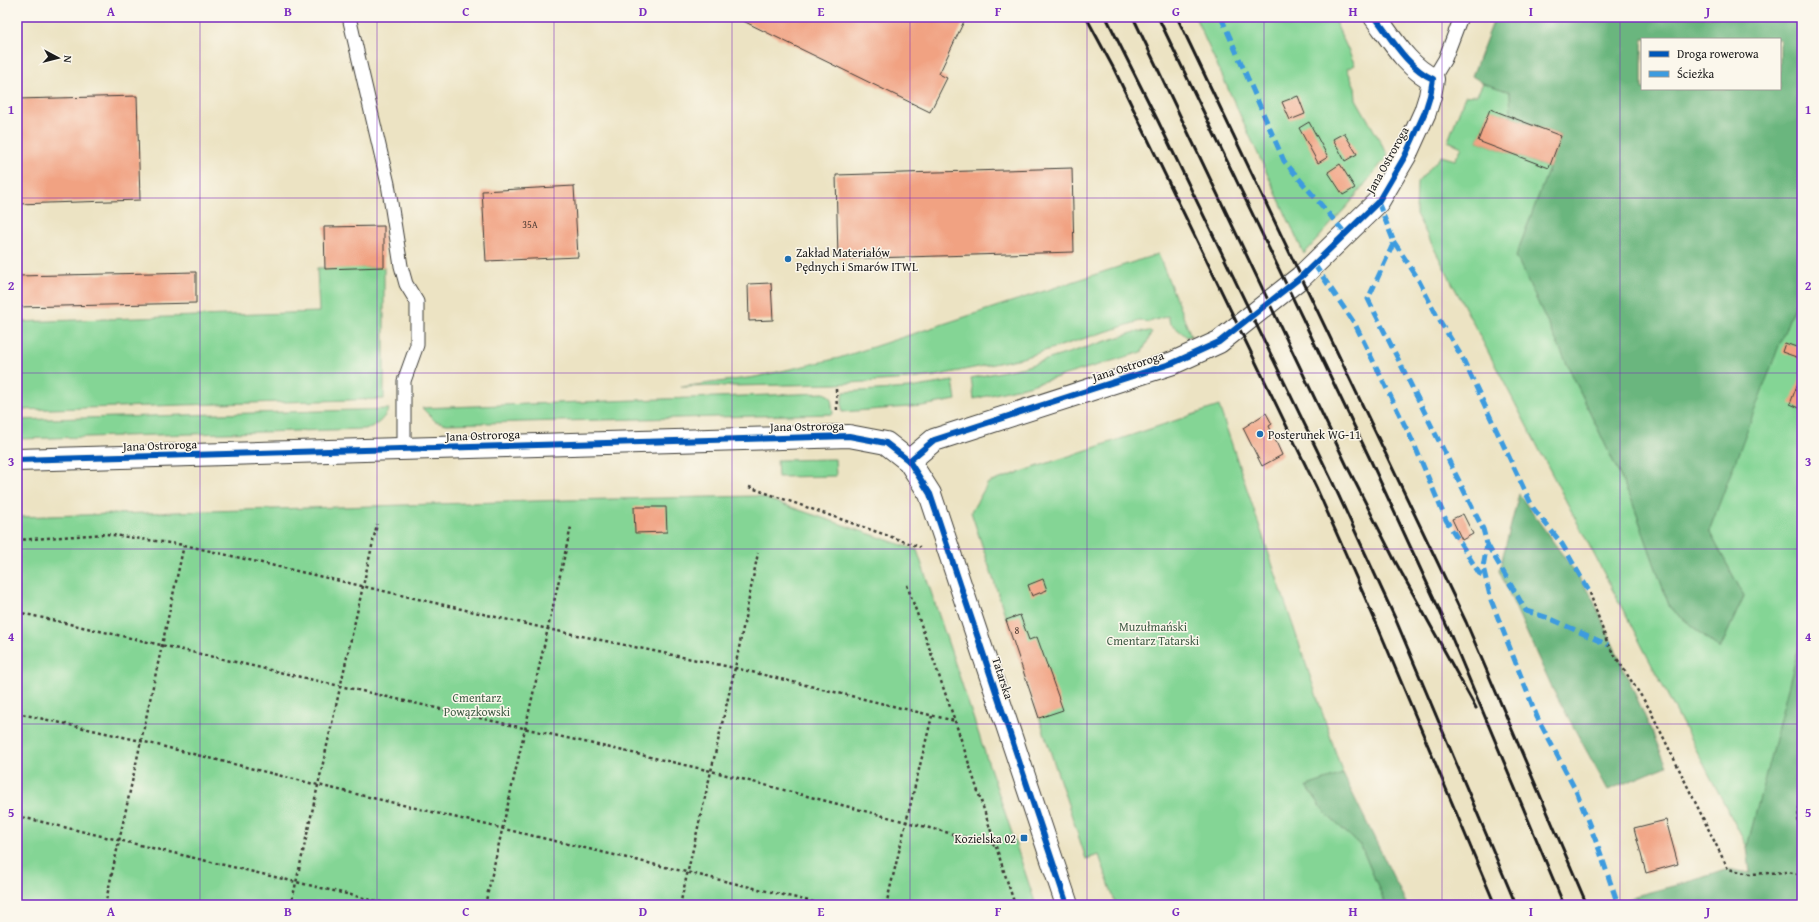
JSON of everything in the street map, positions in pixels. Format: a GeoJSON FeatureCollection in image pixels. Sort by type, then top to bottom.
{"type":"FeatureCollection","features":[{"type":"Feature","properties":{"kind":"street"},"geometry":{"type":"LineString","coordinates":[[1375,17],[1409,60],[1425,75],[1433,79]]}},
{"type":"Feature","properties":{"kind":"street","name":"Jana Ostroroga"},"geometry":{"type":"LineString","coordinates":[[17,460],[849,436],[886,443],[910,461],[934,440],[1173,363],[1219,342],[1301,277],[1378,202],[1405,156],[1422,119],[1430,96],[1433,79]]}},
{"type":"Feature","properties":{"kind":"street","name":"Tatarska"},"geometry":{"type":"LineString","coordinates":[[910,461],[930,494],[1067,905]]}},
{"type":"Feature","properties":{"kind":"lane"},"geometry":{"type":"LineString","coordinates":[[349,17],[388,184],[401,266],[406,284],[417,302],[417,345],[404,382],[404,448]]}},
{"type":"Feature","properties":{"kind":"lane","name":"Jana Ostroroga"},"geometry":{"type":"LineString","coordinates":[[1433,79],[1445,58],[1461,17]]}},
{"type":"Feature","properties":{"kind":"path"},"geometry":{"type":"LineString","coordinates":[[836,388],[838,414]]}},
{"type":"Feature","properties":{"kind":"path"},"geometry":{"type":"LineString","coordinates":[[749,487],[920,547],[925,545]]}},
{"type":"Feature","properties":{"kind":"path"},"geometry":{"type":"LineString","coordinates":[[291,905],[377,524]]}},
{"type":"Feature","properties":{"kind":"path"},"geometry":{"type":"LineString","coordinates":[[485,905],[571,527]]}},
{"type":"Feature","properties":{"kind":"path"},"geometry":{"type":"LineString","coordinates":[[17,540],[106,534],[184,545],[548,629],[735,668],[955,721]]}},
{"type":"Feature","properties":{"kind":"path"},"geometry":{"type":"LineString","coordinates":[[105,905],[184,545]]}},
{"type":"Feature","properties":{"kind":"path"},"geometry":{"type":"LineString","coordinates":[[680,905],[735,668],[758,553]]}},
{"type":"Feature","properties":{"kind":"path"},"geometry":{"type":"LineString","coordinates":[[907,585],[955,721],[1015,905]]}},
{"type":"Feature","properties":{"kind":"path"},"geometry":{"type":"LineString","coordinates":[[1590,593],[1608,645],[1649,708],[1728,869],[1750,874],[1788,872],[1802,875]]}},
{"type":"Feature","properties":{"kind":"path"},"geometry":{"type":"LineString","coordinates":[[17,612],[711,771],[996,845]]}},
{"type":"Feature","properties":{"kind":"path"},"geometry":{"type":"LineString","coordinates":[[17,714],[141,741],[318,785],[826,905]]}},
{"type":"Feature","properties":{"kind":"path"},"geometry":{"type":"LineString","coordinates":[[886,905],[932,716]]}},
{"type":"Feature","properties":{"kind":"path"},"geometry":{"type":"LineString","coordinates":[[1802,783],[1798,818],[1802,841]]}},
{"type":"Feature","properties":{"kind":"path"},"geometry":{"type":"LineString","coordinates":[[17,816],[393,905]]}},
{"type":"Feature","properties":{"kind":"green space"},"geometry":{"type":"Polygon","coordinates":[[[1195,17],[1333,17],[1355,65],[1347,69],[1355,87],[1356,99],[1388,155],[1350,203],[1304,254],[1195,17]]]}},
{"type":"Feature","properties":{"kind":"green space"},"geometry":{"type":"Polygon","coordinates":[[[1495,17],[1802,17],[1802,285],[1709,531],[1744,596],[1720,649],[1670,608],[1632,501],[1516,256],[1561,136],[1511,117],[1510,92],[1483,83],[1472,76],[1495,17]]]}},
{"type":"Feature","properties":{"kind":"green space"},"geometry":{"type":"Polygon","coordinates":[[[1483,83],[1510,92],[1511,117],[1490,110],[1478,141],[1549,168],[1516,256],[1632,501],[1670,608],[1720,649],[1744,596],[1709,531],[1802,279],[1802,641],[1747,847],[1416,214],[1417,183],[1441,156],[1455,160],[1462,147],[1448,141],[1465,96],[1477,95],[1483,83]]]}},
{"type":"Feature","properties":{"kind":"green space"},"geometry":{"type":"Polygon","coordinates":[[[1158,254],[1191,336],[1187,337],[1170,323],[1168,316],[1149,322],[1140,321],[1022,358],[935,376],[836,384],[681,387],[755,377],[839,358],[1158,254]]]}},
{"type":"Feature","properties":{"kind":"green space"},"geometry":{"type":"Polygon","coordinates":[[[384,267],[384,399],[17,410],[17,322],[319,312],[317,268],[384,267]]]}},
{"type":"Feature","properties":{"kind":"green space"},"geometry":{"type":"Polygon","coordinates":[[[1138,331],[1152,332],[1142,352],[1028,386],[974,399],[971,378],[1024,367],[1138,331]]]}},
{"type":"Feature","properties":{"kind":"green space"},"geometry":{"type":"Polygon","coordinates":[[[953,381],[956,400],[922,406],[842,412],[842,397],[844,392],[910,388],[953,381]]]}},
{"type":"Feature","properties":{"kind":"green space"},"geometry":{"type":"Polygon","coordinates":[[[824,393],[831,397],[833,414],[447,424],[435,421],[422,408],[824,393]]]}},
{"type":"Feature","properties":{"kind":"green space","name":"Muzułmański Cmentarz Tatarski"},"geometry":{"type":"Polygon","coordinates":[[[1219,406],[1343,774],[1307,786],[1326,814],[1361,846],[1386,905],[1116,905],[1099,855],[1086,859],[971,512],[988,483],[1219,406]]]}},
{"type":"Feature","properties":{"kind":"green space"},"geometry":{"type":"Polygon","coordinates":[[[389,409],[379,422],[365,429],[17,439],[17,420],[389,409]]]}},
{"type":"Feature","properties":{"kind":"green space"},"geometry":{"type":"Polygon","coordinates":[[[835,459],[836,476],[778,477],[777,460],[835,459]]]}},
{"type":"Feature","properties":{"kind":"green space"},"geometry":{"type":"Polygon","coordinates":[[[1519,494],[1590,593],[1667,766],[1608,790],[1551,686],[1499,571],[1519,494]]]}},
{"type":"Feature","properties":{"kind":"green space","name":"Cmentarz Powązkowski"},"geometry":{"type":"Polygon","coordinates":[[[758,496],[917,550],[1036,905],[17,905],[17,517],[566,500],[758,496]]]}},
{"type":"Feature","properties":{"kind":"green space"},"geometry":{"type":"Polygon","coordinates":[[[1802,634],[1802,905],[1641,905],[1635,896],[1692,881],[1728,869],[1750,873],[1747,847],[1802,634]]]}},
{"type":"Feature","properties":{"kind":"green space"},"geometry":{"type":"Polygon","coordinates":[[[1343,774],[1407,905],[1386,905],[1361,846],[1326,814],[1307,786],[1343,774]]]}},
{"type":"Feature","properties":{"kind":"green space"},"geometry":{"type":"Polygon","coordinates":[[[1635,896],[1641,905],[1618,905],[1635,896]]]}},
{"type":"Feature","properties":{"kind":"building"},"geometry":{"type":"Polygon","coordinates":[[[735,17],[966,17],[939,74],[947,78],[930,112],[735,17]]]}},
{"type":"Feature","properties":{"kind":"building"},"geometry":{"type":"Polygon","coordinates":[[[137,96],[140,200],[17,204],[17,99],[137,96]]]}},
{"type":"Feature","properties":{"kind":"building"},"geometry":{"type":"Polygon","coordinates":[[[1298,96],[1305,114],[1290,120],[1282,102],[1298,96]]]}},
{"type":"Feature","properties":{"kind":"building"},"geometry":{"type":"Polygon","coordinates":[[[1490,109],[1561,136],[1549,168],[1478,141],[1490,109]]]}},
{"type":"Feature","properties":{"kind":"building"},"geometry":{"type":"Polygon","coordinates":[[[1309,122],[1328,157],[1318,163],[1299,128],[1309,122]]]}},
{"type":"Feature","properties":{"kind":"building"},"geometry":{"type":"Polygon","coordinates":[[[1344,133],[1357,154],[1345,161],[1333,139],[1344,133]]]}},
{"type":"Feature","properties":{"kind":"building"},"geometry":{"type":"Polygon","coordinates":[[[1340,164],[1355,188],[1343,195],[1328,172],[1340,164]]]}},
{"type":"Feature","properties":{"kind":"building"},"geometry":{"type":"Polygon","coordinates":[[[1072,168],[1074,252],[838,259],[836,175],[1072,168]]]}},
{"type":"Feature","properties":{"kind":"building"},"geometry":{"type":"Polygon","coordinates":[[[574,186],[578,257],[486,261],[482,191],[574,186]]]}},
{"type":"Feature","properties":{"kind":"building"},"geometry":{"type":"Polygon","coordinates":[[[384,226],[384,267],[325,269],[324,227],[384,226]]]}},
{"type":"Feature","properties":{"kind":"building"},"geometry":{"type":"Polygon","coordinates":[[[196,272],[196,303],[17,307],[17,276],[196,272]]]}},
{"type":"Feature","properties":{"kind":"building"},"geometry":{"type":"Polygon","coordinates":[[[771,283],[773,320],[749,321],[748,284],[771,283]]]}},
{"type":"Feature","properties":{"kind":"building"},"geometry":{"type":"Polygon","coordinates":[[[1785,343],[1802,349],[1802,359],[1782,352],[1785,343]]]}},
{"type":"Feature","properties":{"kind":"building"},"geometry":{"type":"Polygon","coordinates":[[[1802,372],[1802,409],[1790,404],[1802,372]]]}},
{"type":"Feature","properties":{"kind":"building","name":"Posterunek WG-11"},"geometry":{"type":"Polygon","coordinates":[[[1266,413],[1272,424],[1269,426],[1282,455],[1262,466],[1243,428],[1266,413]]]}},
{"type":"Feature","properties":{"kind":"building"},"geometry":{"type":"Polygon","coordinates":[[[634,507],[666,507],[667,532],[635,533],[634,507]]]}},
{"type":"Feature","properties":{"kind":"building"},"geometry":{"type":"Polygon","coordinates":[[[1463,514],[1473,534],[1462,540],[1452,519],[1463,514]]]}},
{"type":"Feature","properties":{"kind":"building"},"geometry":{"type":"Polygon","coordinates":[[[1043,579],[1047,590],[1032,596],[1028,585],[1043,579]]]}},
{"type":"Feature","properties":{"kind":"building"},"geometry":{"type":"Polygon","coordinates":[[[1020,615],[1029,640],[1037,637],[1063,710],[1039,718],[1006,620],[1020,615]]]}},
{"type":"Feature","properties":{"kind":"building"},"geometry":{"type":"Polygon","coordinates":[[[1666,820],[1678,864],[1646,873],[1634,828],[1666,820]]]}},
{"type":"Feature","properties":{"kind":"railway"},"geometry":{"type":"LineString","coordinates":[[1086,17],[1114,69],[1317,489],[1378,627],[1495,905]]}},
{"type":"Feature","properties":{"kind":"railway"},"geometry":{"type":"LineString","coordinates":[[1106,17],[1158,121],[1332,481],[1395,618],[1516,905]]}},
{"type":"Feature","properties":{"kind":"railway"},"geometry":{"type":"LineString","coordinates":[[1133,17],[1348,468],[1395,561],[1476,708]]}},
{"type":"Feature","properties":{"kind":"railway"},"geometry":{"type":"LineString","coordinates":[[1158,17],[1370,459],[1449,631],[1564,905]]}},
{"type":"Feature","properties":{"kind":"railway"},"geometry":{"type":"LineString","coordinates":[[1177,17],[1466,622],[1587,905]]}},
{"type":"Feature","properties":{"kind":"marked path"},"geometry":{"type":"LineString","coordinates":[[1221,17],[1284,161],[1345,233]]}},
{"type":"Feature","properties":{"kind":"marked path"},"geometry":{"type":"LineString","coordinates":[[1378,202],[1394,242],[1368,299],[1483,529],[1487,544],[1483,567],[1491,600],[1537,717],[1576,791],[1599,849],[1618,905]]}},
{"type":"Feature","properties":{"kind":"marked path"},"geometry":{"type":"LineString","coordinates":[[1394,242],[1417,277],[1438,318],[1462,357],[1533,508],[1562,544],[1590,593]]}},
{"type":"Feature","properties":{"kind":"marked path"},"geometry":{"type":"LineString","coordinates":[[1314,264],[1355,324],[1414,444],[1446,520],[1479,573],[1486,577]]}},
{"type":"Feature","properties":{"kind":"marked path"},"geometry":{"type":"LineString","coordinates":[[1487,544],[1526,611],[1549,618],[1608,645]]}},
{"type":"Feature","properties":{"kind":"cycle path"},"geometry":{"type":"LineString","coordinates":[[909,461],[934,440],[1173,363],[1219,342],[1301,277],[1378,202],[1405,156],[1425,112],[1430,96],[1433,79],[1416,68],[1408,60],[1375,17]]}},
{"type":"Feature","properties":{"kind":"cycle path"},"geometry":{"type":"LineString","coordinates":[[17,460],[849,436],[886,443],[909,461],[930,494],[1067,905]]}},
{"type":"Feature","properties":{"kind":"place","name":"Zakład Materiałów Pędnych i Smarów ITWL"},"geometry":{"type":"Point","coordinates":[788,259]}},
{"type":"Feature","properties":{"kind":"place","name":"Posterunek WG-11"},"geometry":{"type":"Point","coordinates":[1260,434]}},
{"type":"Feature","properties":{"kind":"place","name":"Kozielska 02"},"geometry":{"type":"Point","coordinates":[1024,838]}}]}
